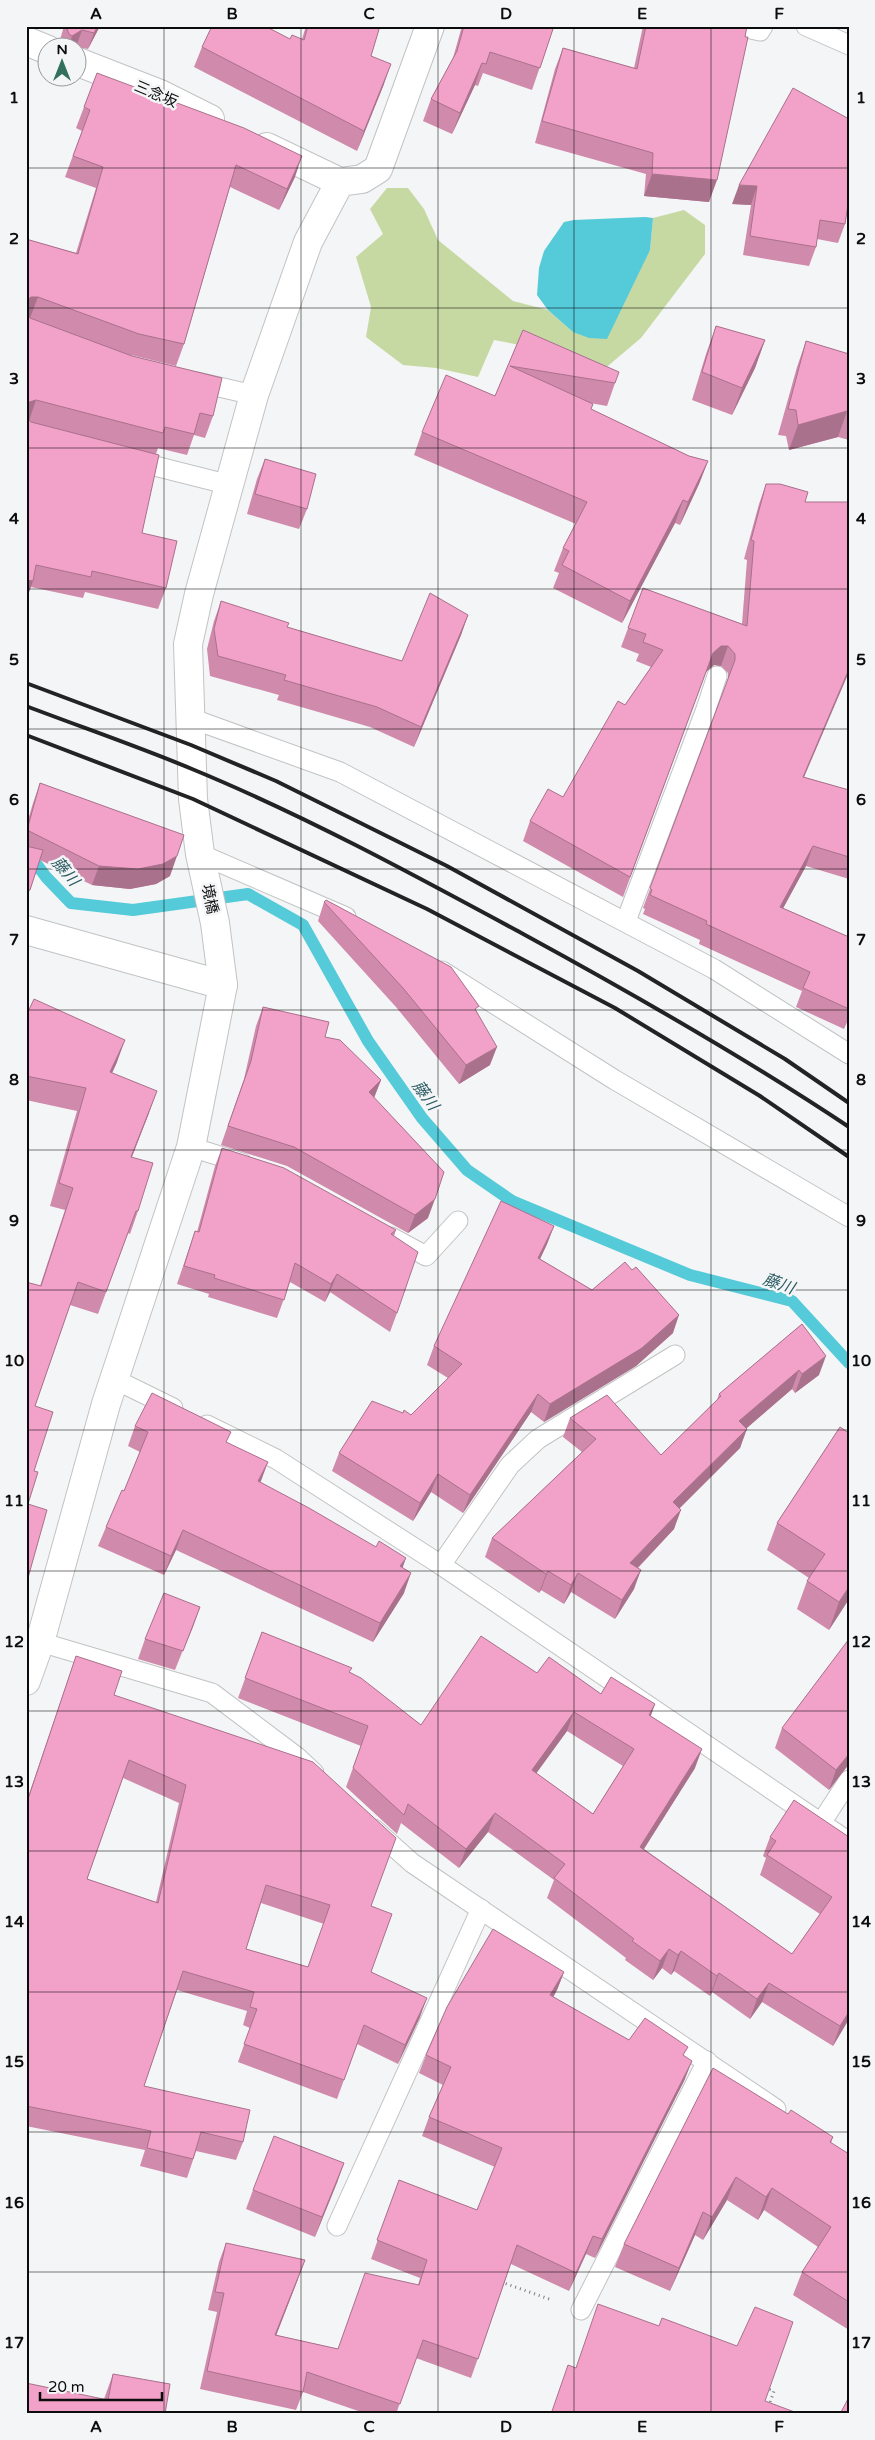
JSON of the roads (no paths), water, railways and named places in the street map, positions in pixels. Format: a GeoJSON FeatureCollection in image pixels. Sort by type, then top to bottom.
{"type":"FeatureCollection","features":[{"type":"Feature","properties":{"kind":"street"},"geometry":{"type":"LineString","coordinates":[[340,182],[362,179],[378,169],[430,26]]}},
{"type":"Feature","properties":{"kind":"street"},"geometry":{"type":"LineString","coordinates":[[26,41],[38,46]]}},
{"type":"Feature","properties":{"kind":"street","name":"三念坂"},"geometry":{"type":"LineString","coordinates":[[88,66],[160,94],[340,182]]}},
{"type":"Feature","properties":{"kind":"street","name":"境橋"},"geometry":{"type":"LineString","coordinates":[[26,1682],[40,1642],[114,1379],[190,1146],[223,986],[215,923],[202,864],[193,799],[188,644],[199,594],[254,395],[308,242],[340,182]]}},
{"type":"Feature","properties":{"kind":"street"},"geometry":{"type":"LineString","coordinates":[[26,930],[223,986]]}},
{"type":"Feature","properties":{"kind":"lane"},"geometry":{"type":"LineString","coordinates":[[737,26],[760,32],[763,26]]}},
{"type":"Feature","properties":{"kind":"lane"},"geometry":{"type":"LineString","coordinates":[[806,26],[849,45]]}},
{"type":"Feature","properties":{"kind":"lane"},"geometry":{"type":"LineString","coordinates":[[176,377],[254,395]]}},
{"type":"Feature","properties":{"kind":"lane"},"geometry":{"type":"LineString","coordinates":[[110,454],[230,486]]}},
{"type":"Feature","properties":{"kind":"lane"},"geometry":{"type":"LineString","coordinates":[[626,920],[717,676]]}},
{"type":"Feature","properties":{"kind":"lane"},"geometry":{"type":"LineString","coordinates":[[190,718],[340,772],[626,920],[714,968],[849,1054]]}},
{"type":"Feature","properties":{"kind":"lane"},"geometry":{"type":"LineString","coordinates":[[202,864],[366,926]]}},
{"type":"Feature","properties":{"kind":"lane"},"geometry":{"type":"LineString","coordinates":[[425,960],[615,1080],[849,1218]]}},
{"type":"Feature","properties":{"kind":"lane"},"geometry":{"type":"LineString","coordinates":[[190,1146],[263,1170]]}},
{"type":"Feature","properties":{"kind":"lane"},"geometry":{"type":"LineString","coordinates":[[375,1228],[426,1256],[458,1221]]}},
{"type":"Feature","properties":{"kind":"lane"},"geometry":{"type":"LineString","coordinates":[[441,1565],[510,1465],[531,1446],[675,1355]]}},
{"type":"Feature","properties":{"kind":"lane"},"geometry":{"type":"LineString","coordinates":[[114,1379],[276,1459],[441,1565],[849,1842]]}},
{"type":"Feature","properties":{"kind":"lane"},"geometry":{"type":"LineString","coordinates":[[40,1642],[212,1693],[296,1758],[325,1784]]}},
{"type":"Feature","properties":{"kind":"lane"},"geometry":{"type":"LineString","coordinates":[[821,1823],[849,1780]]}},
{"type":"Feature","properties":{"kind":"lane"},"geometry":{"type":"LineString","coordinates":[[362,1817],[412,1863],[794,2121]]}},
{"type":"Feature","properties":{"kind":"lane"},"geometry":{"type":"LineString","coordinates":[[337,2226],[481,1909]]}},
{"type":"Feature","properties":{"kind":"lane"},"geometry":{"type":"LineString","coordinates":[[581,2310],[707,2061]]}},
{"type":"Feature","properties":{"kind":"water"},"geometry":{"type":"Polygon","coordinates":[[[653,218],[650,250],[607,339],[589,338],[573,332],[548,310],[537,295],[539,268],[544,251],[564,222],[653,218]]]}},
{"type":"Feature","properties":{"kind":"waterway","name":"藤川"},"geometry":{"type":"LineString","coordinates":[[26,850],[46,877],[71,903],[133,910],[248,894],[303,925],[368,1041],[422,1118],[467,1170],[512,1201],[690,1275],[792,1301],[849,1363]]}},
{"type":"Feature","properties":{"kind":"railway"},"geometry":{"type":"LineString","coordinates":[[26,683],[191,745],[276,781],[447,866],[638,971],[785,1059],[849,1103]]}},
{"type":"Feature","properties":{"kind":"railway"},"geometry":{"type":"LineString","coordinates":[[26,706],[192,769],[277,806],[319,827],[525,935],[648,1004],[770,1076],[849,1127]]}},
{"type":"Feature","properties":{"kind":"railway"},"geometry":{"type":"LineString","coordinates":[[26,735],[193,799],[427,909],[615,1008],[760,1096],[849,1157]]}}]}
